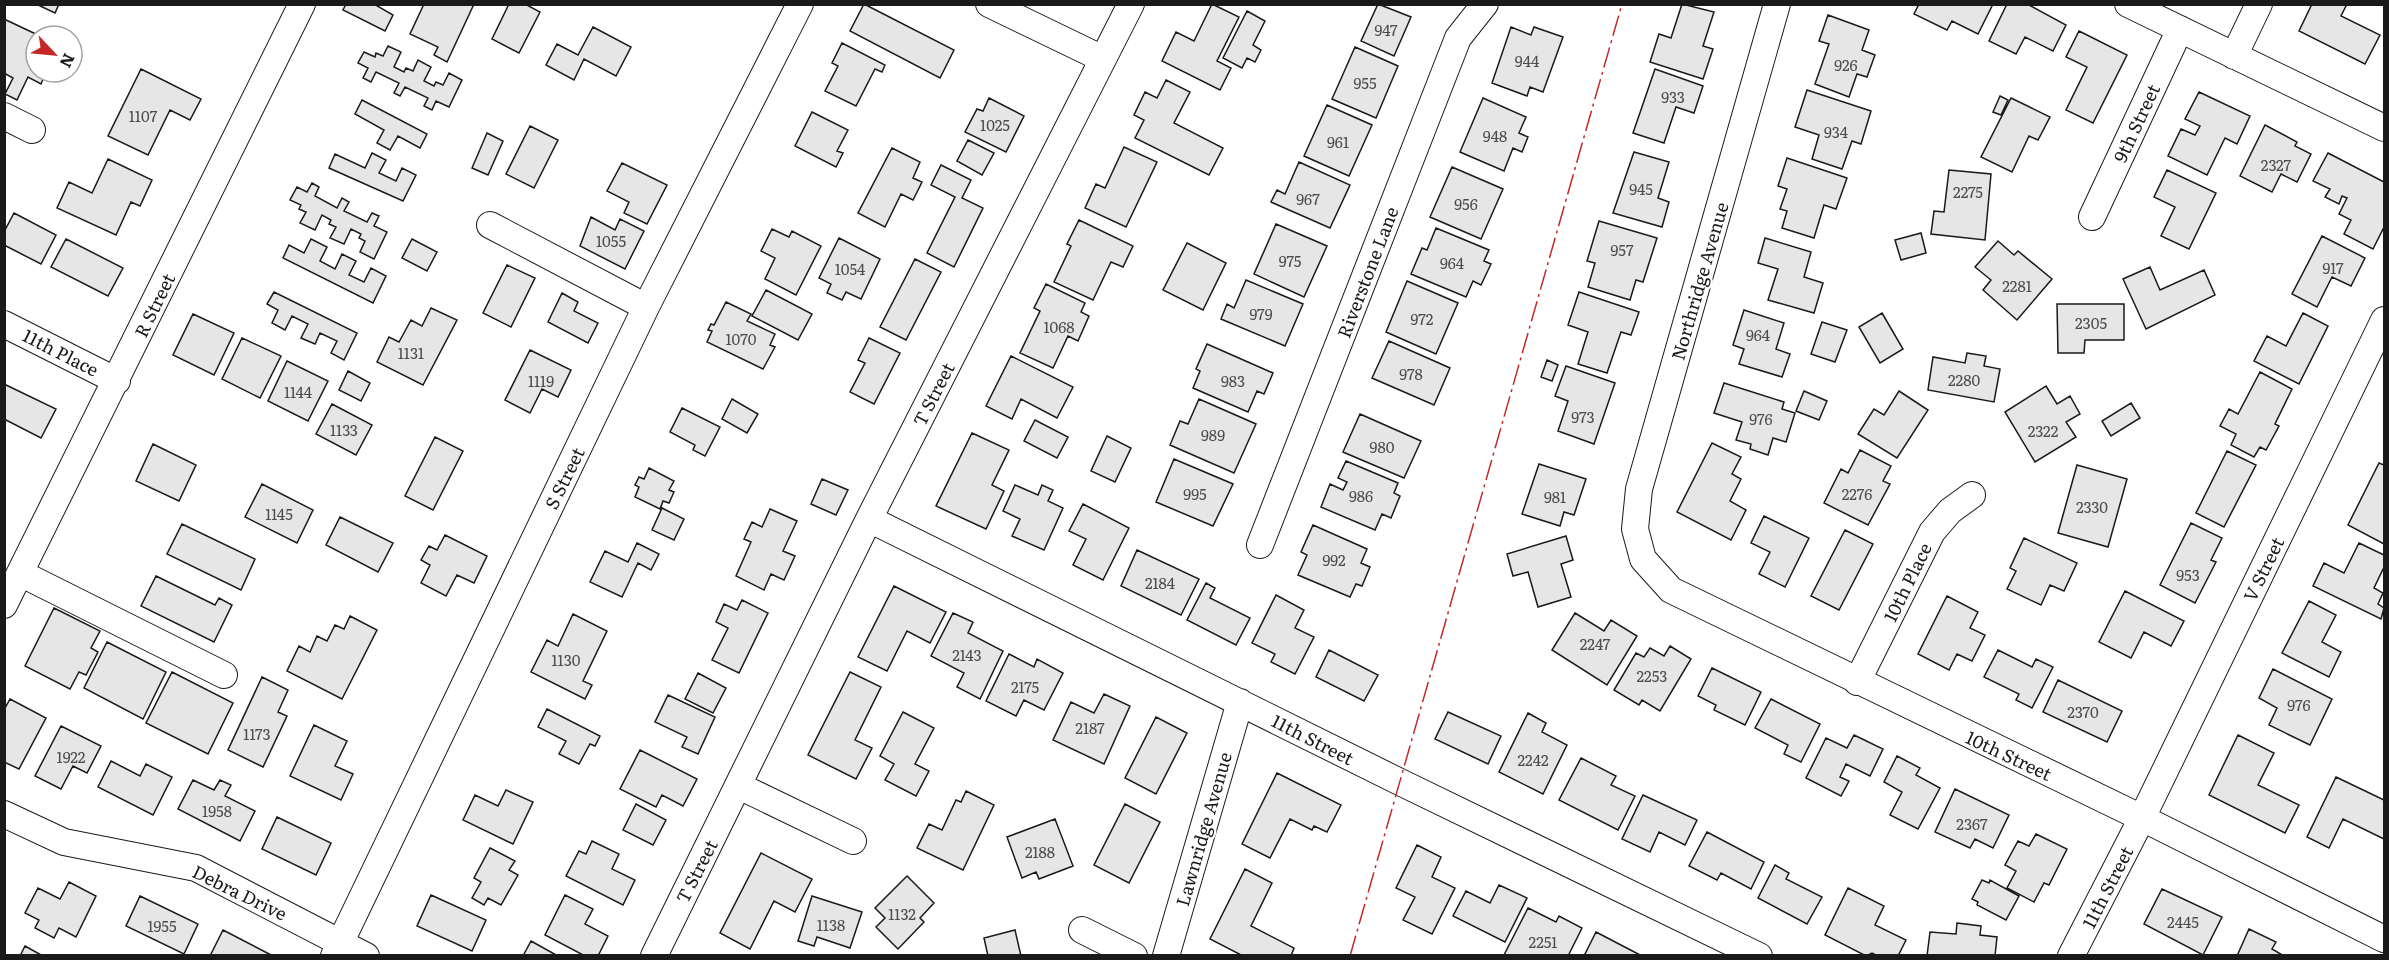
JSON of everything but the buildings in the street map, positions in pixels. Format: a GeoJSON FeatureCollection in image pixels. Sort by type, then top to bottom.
{"type":"FeatureCollection","features":[{"type":"Feature","properties":{"kind":"street","name":"R Street"},"geometry":{"type":"LineString","coordinates":[[4,605],[302,4]]}},
{"type":"Feature","properties":{"kind":"street","name":"S Street"},"geometry":{"type":"LineString","coordinates":[[337,949],[646,307],[800,4]]}},
{"type":"Feature","properties":{"kind":"street"},"geometry":{"type":"LineString","coordinates":[[989,4],[1103,59]]}},
{"type":"Feature","properties":{"kind":"street","name":"Riverstone Lane"},"geometry":{"type":"LineString","coordinates":[[1260,545],[1458,38],[1485,4]]}},
{"type":"Feature","properties":{"kind":"street","name":"Northridge Avenue"},"geometry":{"type":"LineString","coordinates":[[1643,559],[1635,529],[1639,489],[1778,4]]}},
{"type":"Feature","properties":{"kind":"street"},"geometry":{"type":"LineString","coordinates":[[2128,4],[2385,128]]}},
{"type":"Feature","properties":{"kind":"street"},"geometry":{"type":"LineString","coordinates":[[2234,56],[2259,4]]}},
{"type":"Feature","properties":{"kind":"street","name":"T Street"},"geometry":{"type":"LineString","coordinates":[[654,956],[869,519],[1131,5]]}},
{"type":"Feature","properties":{"kind":"street","name":"9th Street"},"geometry":{"type":"LineString","coordinates":[[2092,217],[2180,29]]}},
{"type":"Feature","properties":{"kind":"street"},"geometry":{"type":"LineString","coordinates":[[4,116],[32,130]]}},
{"type":"Feature","properties":{"kind":"street"},"geometry":{"type":"LineString","coordinates":[[490,225],[646,307]]}},
{"type":"Feature","properties":{"kind":"street","name":"V Street"},"geometry":{"type":"LineString","coordinates":[[2142,818],[2385,320]]}},
{"type":"Feature","properties":{"kind":"street","name":"11th Place"},"geometry":{"type":"LineString","coordinates":[[4,324],[117,381]]}},
{"type":"Feature","properties":{"kind":"street","name":"10th Place"},"geometry":{"type":"LineString","coordinates":[[1857,682],[1932,532],[1950,511],[1972,495]]}},
{"type":"Feature","properties":{"kind":"street","name":"11th Street"},"geometry":{"type":"LineString","coordinates":[[869,519],[1759,956]]}},
{"type":"Feature","properties":{"kind":"street","name":"10th Street"},"geometry":{"type":"LineString","coordinates":[[1643,559],[1671,590],[2142,818],[2385,939]]}},
{"type":"Feature","properties":{"kind":"street"},"geometry":{"type":"LineString","coordinates":[[20,573],[225,675]]}},
{"type":"Feature","properties":{"kind":"street","name":"Lawnridge Avenue"},"geometry":{"type":"LineString","coordinates":[[1166,956],[1240,702]]}},
{"type":"Feature","properties":{"kind":"street"},"geometry":{"type":"LineString","coordinates":[[739,786],[853,841]]}},
{"type":"Feature","properties":{"kind":"street","name":"Debra Drive"},"geometry":{"type":"LineString","coordinates":[[4,814],[64,842],[196,868],[337,949],[366,956]]}},
{"type":"Feature","properties":{"kind":"street","name":"11th Street"},"geometry":{"type":"LineString","coordinates":[[2071,956],[2142,818]]}},
{"type":"Feature","properties":{"kind":"street"},"geometry":{"type":"LineString","coordinates":[[1082,930],[1134,956]]}},
{"type":"Feature","properties":{"kind":"power"},"geometry":{"type":"LineString","coordinates":[[1350,956],[1622,4]]}}]}
